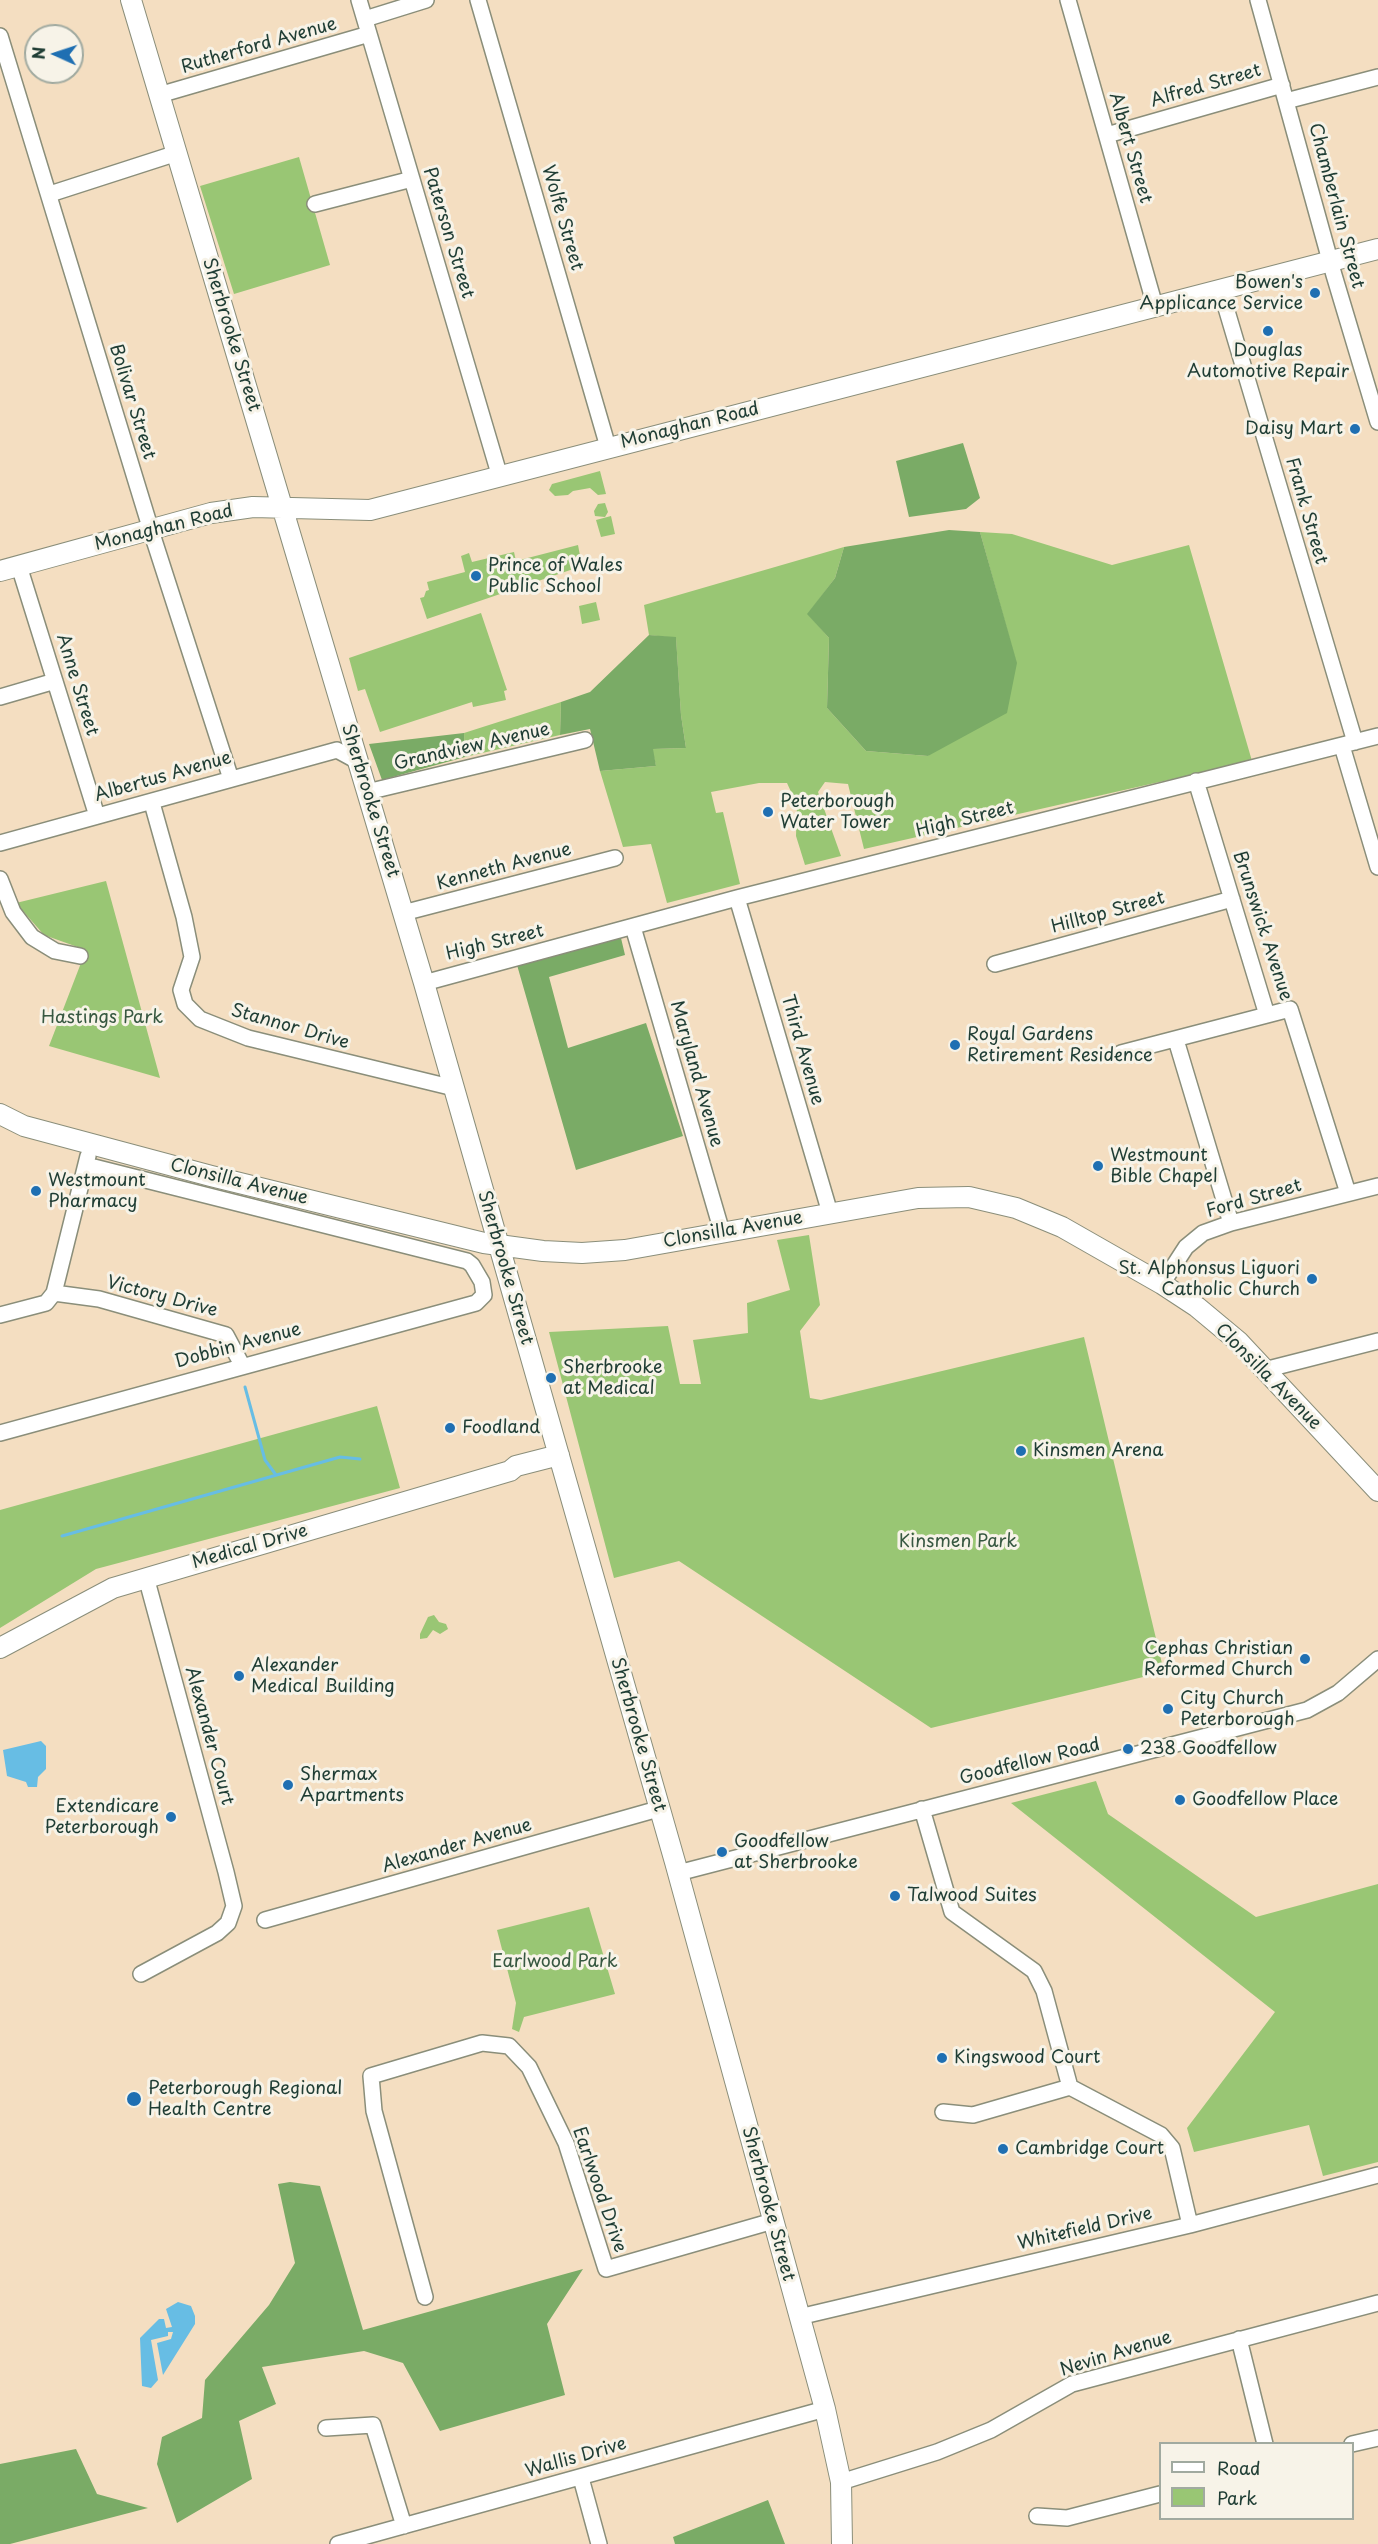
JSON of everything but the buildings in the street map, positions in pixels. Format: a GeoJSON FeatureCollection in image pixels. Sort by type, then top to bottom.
{"type":"FeatureCollection","features":[{"type":"Feature","properties":{"kind":"main road","name":"Sherbrooke Street"},"geometry":{"type":"LineString","coordinates":[[131,0],[404,913],[678,1873],[825,2409],[841,2482],[842,2544]]}},
{"type":"Feature","properties":{"kind":"main road","name":"Monaghan Road"},"geometry":{"type":"LineString","coordinates":[[0,571],[211,513],[253,507],[370,510],[1378,249]]}},
{"type":"Feature","properties":{"kind":"main road","name":"Clonsilla Avenue"},"geometry":{"type":"LineString","coordinates":[[0,1114],[24,1126],[92,1144],[499,1246],[582,1253],[625,1250],[918,1198],[969,1197],[1016,1208],[1062,1227],[1197,1306],[1239,1342],[1378,1491]]}},
{"type":"Feature","properties":{"kind":"main road","name":"Medical Drive"},"geometry":{"type":"LineString","coordinates":[[0,1648],[113,1587],[510,1471],[518,1474],[560,1459]]}},
{"type":"Feature","properties":{"kind":"street","name":"Paterson Street"},"geometry":{"type":"LineString","coordinates":[[359,0],[500,477]]}},
{"type":"Feature","properties":{"kind":"street"},"geometry":{"type":"LineString","coordinates":[[365,19],[426,0]]}},
{"type":"Feature","properties":{"kind":"street","name":"Wolfe Street"},"geometry":{"type":"LineString","coordinates":[[478,0],[608,447]]}},
{"type":"Feature","properties":{"kind":"street","name":"Albert Street"},"geometry":{"type":"LineString","coordinates":[[1068,0],[1155,306]]}},
{"type":"Feature","properties":{"kind":"street","name":"Chamberlain Street"},"geometry":{"type":"LineString","coordinates":[[1258,0],[1332,261],[1334,275],[1378,422]]}},
{"type":"Feature","properties":{"kind":"street","name":"Rutherford Avenue"},"geometry":{"type":"LineString","coordinates":[[159,95],[369,34]]}},
{"type":"Feature","properties":{"kind":"street","name":"Bolivar Street"},"geometry":{"type":"LineString","coordinates":[[0,36],[3,58],[50,194],[151,530],[231,778]]}},
{"type":"Feature","properties":{"kind":"street"},"geometry":{"type":"LineString","coordinates":[[1286,101],[1378,77]]}},
{"type":"Feature","properties":{"kind":"street","name":"Alfred Street"},"geometry":{"type":"LineString","coordinates":[[1107,135],[1282,85]]}},
{"type":"Feature","properties":{"kind":"street"},"geometry":{"type":"LineString","coordinates":[[50,194],[177,153]]}},
{"type":"Feature","properties":{"kind":"street"},"geometry":{"type":"LineString","coordinates":[[315,204],[412,178]]}},
{"type":"Feature","properties":{"kind":"street","name":"Frank Street"},"geometry":{"type":"LineString","coordinates":[[1221,291],[1348,744],[1378,867]]}},
{"type":"Feature","properties":{"kind":"street","name":"Anne Street"},"geometry":{"type":"LineString","coordinates":[[19,566],[97,816]]}},
{"type":"Feature","properties":{"kind":"street"},"geometry":{"type":"LineString","coordinates":[[0,697],[55,681]]}},
{"type":"Feature","properties":{"kind":"street"},"geometry":{"type":"LineString","coordinates":[[343,714],[343,732],[337,750],[359,762]]}},
{"type":"Feature","properties":{"kind":"street","name":"High Street"},"geometry":{"type":"LineString","coordinates":[[424,983],[737,898],[1378,736]]}},
{"type":"Feature","properties":{"kind":"street","name":"Grandview Avenue"},"geometry":{"type":"LineString","coordinates":[[367,792],[585,740]]}},
{"type":"Feature","properties":{"kind":"street","name":"Albertus Avenue"},"geometry":{"type":"LineString","coordinates":[[0,843],[152,803],[231,778],[337,750]]}},
{"type":"Feature","properties":{"kind":"street","name":"Brunswick Avenue"},"geometry":{"type":"LineString","coordinates":[[1196,782],[1267,1014],[1290,1009],[1348,1193]]}},
{"type":"Feature","properties":{"kind":"street","name":"Stannor Drive"},"geometry":{"type":"LineString","coordinates":[[152,803],[184,917],[192,957],[181,990],[184,1004],[200,1018],[248,1038],[326,1059],[454,1088]]}},
{"type":"Feature","properties":{"kind":"street","name":"Kenneth Avenue"},"geometry":{"type":"LineString","coordinates":[[404,913],[615,858]]}},
{"type":"Feature","properties":{"kind":"street"},"geometry":{"type":"LineString","coordinates":[[0,879],[13,912],[32,937],[55,951],[80,956]]}},
{"type":"Feature","properties":{"kind":"street","name":"Third Avenue"},"geometry":{"type":"LineString","coordinates":[[737,898],[830,1212]]}},
{"type":"Feature","properties":{"kind":"street","name":"Hilltop Street"},"geometry":{"type":"LineString","coordinates":[[995,964],[1232,899]]}},
{"type":"Feature","properties":{"kind":"street","name":"Maryland Avenue"},"geometry":{"type":"LineString","coordinates":[[633,927],[722,1232]]}},
{"type":"Feature","properties":{"kind":"street"},"geometry":{"type":"LineString","coordinates":[[1121,1053],[1267,1014]]}},
{"type":"Feature","properties":{"kind":"street"},"geometry":{"type":"LineString","coordinates":[[1176,1040],[1231,1223]]}},
{"type":"Feature","properties":{"kind":"street"},"geometry":{"type":"LineString","coordinates":[[0,1315],[46,1303],[54,1293],[92,1144]]}},
{"type":"Feature","properties":{"kind":"street","name":"Clonsilla Avenue"},"geometry":{"type":"LineString","coordinates":[[86,1165],[467,1261],[482,1282],[484,1295]]}},
{"type":"Feature","properties":{"kind":"street","name":"Ford Street"},"geometry":{"type":"LineString","coordinates":[[1162,1284],[1186,1247],[1203,1233],[1231,1223],[1378,1186]]}},
{"type":"Feature","properties":{"kind":"street","name":"Victory Drive"},"geometry":{"type":"LineString","coordinates":[[54,1293],[99,1299],[226,1335],[242,1365]]}},
{"type":"Feature","properties":{"kind":"street","name":"Dobbin Avenue"},"geometry":{"type":"LineString","coordinates":[[0,1433],[242,1365],[476,1303],[484,1295]]}},
{"type":"Feature","properties":{"kind":"street"},"geometry":{"type":"LineString","coordinates":[[1264,1370],[1378,1341]]}},
{"type":"Feature","properties":{"kind":"street","name":"Alexander Court"},"geometry":{"type":"LineString","coordinates":[[141,1974],[217,1933],[228,1923],[234,1906],[146,1578]]}},
{"type":"Feature","properties":{"kind":"street","name":"Goodfellow Road"},"geometry":{"type":"LineString","coordinates":[[678,1873],[1307,1710],[1338,1693],[1378,1659]]}},
{"type":"Feature","properties":{"kind":"street","name":"Alexander Avenue"},"geometry":{"type":"LineString","coordinates":[[265,1920],[658,1809]]}},
{"type":"Feature","properties":{"kind":"street"},"geometry":{"type":"LineString","coordinates":[[922,1809],[951,1912],[1034,1971],[1044,1991],[1070,2087]]}},
{"type":"Feature","properties":{"kind":"street","name":"Earlwood Drive"},"geometry":{"type":"LineString","coordinates":[[425,2297],[374,2111],[371,2076],[482,2043],[508,2046],[529,2067],[566,2143],[606,2269],[773,2221]]}},
{"type":"Feature","properties":{"kind":"street"},"geometry":{"type":"LineString","coordinates":[[943,2112],[973,2115],[1070,2087],[1161,2135],[1172,2148],[1190,2225]]}},
{"type":"Feature","properties":{"kind":"street","name":"Whitefield Drive"},"geometry":{"type":"LineString","coordinates":[[799,2317],[1190,2225],[1378,2175]]}},
{"type":"Feature","properties":{"kind":"street","name":"Nevin Avenue"},"geometry":{"type":"LineString","coordinates":[[841,2482],[937,2452],[991,2430],[1072,2384],[1378,2303]]}},
{"type":"Feature","properties":{"kind":"street"},"geometry":{"type":"LineString","coordinates":[[1239,2339],[1265,2442]]}},
{"type":"Feature","properties":{"kind":"street","name":"Wallis Drive"},"geometry":{"type":"LineString","coordinates":[[338,2544],[825,2409]]}},
{"type":"Feature","properties":{"kind":"street"},"geometry":{"type":"LineString","coordinates":[[326,2428],[373,2425],[404,2526]]}},
{"type":"Feature","properties":{"kind":"street"},"geometry":{"type":"LineString","coordinates":[[1354,2444],[1378,2438]]}},
{"type":"Feature","properties":{"kind":"street"},"geometry":{"type":"LineString","coordinates":[[581,2478],[599,2544]]}},
{"type":"Feature","properties":{"kind":"street"},"geometry":{"type":"LineString","coordinates":[[1037,2516],[1067,2518],[1159,2495]]}},
{"type":"Feature","properties":{"kind":"green space"},"geometry":{"type":"Polygon","coordinates":[[[299,157],[330,265],[234,294],[200,186],[299,157]]]}},
{"type":"Feature","properties":{"kind":"green space"},"geometry":{"type":"Polygon","coordinates":[[[963,443],[980,498],[966,509],[909,517],[896,461],[963,443]]]}},
{"type":"Feature","properties":{"kind":"green space"},"geometry":{"type":"Polygon","coordinates":[[[600,471],[606,494],[598,495],[590,488],[573,491],[568,495],[555,496],[549,490],[552,484],[600,471]]]}},
{"type":"Feature","properties":{"kind":"green space"},"geometry":{"type":"Polygon","coordinates":[[[605,503],[608,512],[605,517],[595,516],[594,511],[598,504],[605,503]]]}},
{"type":"Feature","properties":{"kind":"green space"},"geometry":{"type":"Polygon","coordinates":[[[611,516],[615,534],[601,537],[596,520],[611,516]]]}},
{"type":"Feature","properties":{"kind":"green space"},"geometry":{"type":"Polygon","coordinates":[[[949,530],[980,532],[1017,663],[1007,713],[928,756],[866,751],[827,708],[829,638],[807,614],[835,578],[844,547],[949,530]]]}},
{"type":"Feature","properties":{"kind":"green space"},"geometry":{"type":"Polygon","coordinates":[[[980,532],[1012,534],[1112,565],[1189,545],[1252,761],[864,849],[848,784],[825,782],[818,792],[841,856],[805,865],[796,836],[797,805],[787,783],[759,783],[711,792],[716,813],[723,812],[740,884],[667,903],[651,844],[623,847],[600,771],[656,766],[652,749],[686,748],[681,715],[676,638],[649,635],[644,605],[844,547],[835,578],[808,614],[829,638],[827,708],[866,751],[928,756],[1016,662],[980,532]]]}},
{"type":"Feature","properties":{"kind":"green space"},"geometry":{"type":"Polygon","coordinates":[[[578,545],[582,566],[427,619],[420,598],[424,597],[426,591],[429,590],[427,582],[465,572],[461,556],[469,553],[472,562],[514,552],[516,561],[578,545]]]}},
{"type":"Feature","properties":{"kind":"green space"},"geometry":{"type":"Polygon","coordinates":[[[596,602],[600,620],[582,624],[579,606],[596,602]]]}},
{"type":"Feature","properties":{"kind":"green space"},"geometry":{"type":"Polygon","coordinates":[[[481,613],[507,690],[504,691],[506,700],[473,707],[472,702],[380,732],[365,689],[358,691],[349,658],[481,613]]]}},
{"type":"Feature","properties":{"kind":"green space"},"geometry":{"type":"Polygon","coordinates":[[[649,635],[676,637],[681,715],[686,748],[653,749],[656,766],[600,771],[590,729],[560,735],[561,702],[590,692],[649,635]]]}},
{"type":"Feature","properties":{"kind":"green space"},"geometry":{"type":"Polygon","coordinates":[[[561,702],[560,735],[465,757],[464,733],[561,702]]]}},
{"type":"Feature","properties":{"kind":"green space"},"geometry":{"type":"Polygon","coordinates":[[[464,733],[465,757],[382,780],[369,744],[464,733]]]}},
{"type":"Feature","properties":{"kind":"green space","name":"Hastings Park"},"geometry":{"type":"Polygon","coordinates":[[[106,881],[160,1078],[49,1046],[86,950],[44,935],[16,903],[106,881]]]}},
{"type":"Feature","properties":{"kind":"green space"},"geometry":{"type":"Polygon","coordinates":[[[621,938],[625,955],[549,977],[568,1048],[646,1023],[683,1136],[576,1170],[517,965],[621,938]]]}},
{"type":"Feature","properties":{"kind":"green space","name":"Kinsmen Park"},"geometry":{"type":"Polygon","coordinates":[[[809,1235],[820,1305],[800,1331],[810,1398],[821,1400],[1084,1337],[1164,1672],[931,1728],[679,1561],[614,1578],[549,1332],[668,1326],[680,1384],[701,1384],[693,1340],[748,1333],[747,1303],[790,1290],[777,1240],[809,1235]]]}},
{"type":"Feature","properties":{"kind":"green space"},"geometry":{"type":"Polygon","coordinates":[[[377,1406],[400,1488],[96,1569],[0,1628],[0,1510],[377,1406]]]}},
{"type":"Feature","properties":{"kind":"green space"},"geometry":{"type":"Polygon","coordinates":[[[434,1615],[439,1622],[446,1624],[448,1629],[440,1634],[433,1630],[427,1638],[420,1639],[428,1617],[434,1615]]]}},
{"type":"Feature","properties":{"kind":"green space"},"geometry":{"type":"Polygon","coordinates":[[[1096,1781],[1108,1814],[1256,1917],[1378,1884],[1378,2162],[1323,2176],[1309,2125],[1194,2152],[1187,2128],[1275,2012],[1011,1803],[1096,1781]]]}},
{"type":"Feature","properties":{"kind":"green space","name":"Earlwood Park"},"geometry":{"type":"Polygon","coordinates":[[[589,1907],[615,1994],[524,2017],[519,2032],[512,2029],[516,2003],[497,1930],[589,1907]]]}},
{"type":"Feature","properties":{"kind":"green space"},"geometry":{"type":"Polygon","coordinates":[[[290,2182],[320,2186],[363,2330],[583,2269],[547,2324],[565,2395],[440,2431],[403,2363],[364,2351],[262,2367],[276,2404],[239,2421],[252,2479],[177,2523],[157,2464],[162,2437],[202,2418],[205,2380],[269,2305],[295,2263],[278,2184],[290,2182]]]}},
{"type":"Feature","properties":{"kind":"green space"},"geometry":{"type":"Polygon","coordinates":[[[76,2449],[97,2494],[148,2508],[10,2544],[0,2544],[0,2464],[76,2449]]]}},
{"type":"Feature","properties":{"kind":"green space"},"geometry":{"type":"Polygon","coordinates":[[[768,2500],[785,2544],[675,2544],[673,2537],[768,2500]]]}},
{"type":"Feature","properties":{"kind":"water"},"geometry":{"type":"Polygon","coordinates":[[[41,1741],[46,1746],[46,1769],[38,1777],[37,1787],[28,1787],[26,1782],[7,1776],[3,1750],[41,1741]]]}},
{"type":"Feature","properties":{"kind":"water"},"geometry":{"type":"Polygon","coordinates":[[[178,2302],[191,2306],[195,2324],[163,2375],[157,2343],[171,2339],[173,2332],[168,2332],[168,2336],[151,2340],[158,2380],[151,2388],[142,2386],[140,2338],[159,2319],[164,2319],[166,2328],[172,2327],[166,2309],[178,2302]]]}},
{"type":"Feature","properties":{"kind":"waterway"},"geometry":{"type":"LineString","coordinates":[[245,1387],[265,1460],[276,1475]]}},
{"type":"Feature","properties":{"kind":"waterway"},"geometry":{"type":"LineString","coordinates":[[62,1536],[340,1457],[360,1459]]}},
{"type":"Feature","properties":{"kind":"place","name":"Bowen's Applicance Service"},"geometry":{"type":"Point","coordinates":[1315,293]}},
{"type":"Feature","properties":{"kind":"place","name":"Douglas Automotive Repair"},"geometry":{"type":"Point","coordinates":[1268,331]}},
{"type":"Feature","properties":{"kind":"place","name":"Daisy Mart"},"geometry":{"type":"Point","coordinates":[1355,429]}},
{"type":"Feature","properties":{"kind":"place","name":"Prince of Wales Public School"},"geometry":{"type":"Point","coordinates":[476,576]}},
{"type":"Feature","properties":{"kind":"place","name":"Peterborough Water Tower"},"geometry":{"type":"Point","coordinates":[768,812]}},
{"type":"Feature","properties":{"kind":"place","name":"Royal Gardens Retirement Residence"},"geometry":{"type":"Point","coordinates":[955,1045]}},
{"type":"Feature","properties":{"kind":"place","name":"Westmount Bible Chapel"},"geometry":{"type":"Point","coordinates":[1098,1166]}},
{"type":"Feature","properties":{"kind":"place","name":"Westmount Pharmacy"},"geometry":{"type":"Point","coordinates":[36,1191]}},
{"type":"Feature","properties":{"kind":"place","name":"St. Alphonsus Liguori Catholic Church"},"geometry":{"type":"Point","coordinates":[1312,1279]}},
{"type":"Feature","properties":{"kind":"place","name":"Sherbrooke at Medical"},"geometry":{"type":"Point","coordinates":[551,1378]}},
{"type":"Feature","properties":{"kind":"place","name":"Foodland"},"geometry":{"type":"Point","coordinates":[450,1428]}},
{"type":"Feature","properties":{"kind":"place","name":"Kinsmen Arena"},"geometry":{"type":"Point","coordinates":[1021,1451]}},
{"type":"Feature","properties":{"kind":"place","name":"Cephas Christian Reformed Church"},"geometry":{"type":"Point","coordinates":[1305,1659]}},
{"type":"Feature","properties":{"kind":"place","name":"Alexander Medical Building"},"geometry":{"type":"Point","coordinates":[239,1676]}},
{"type":"Feature","properties":{"kind":"place","name":"City Church Peterborough"},"geometry":{"type":"Point","coordinates":[1168,1709]}},
{"type":"Feature","properties":{"kind":"place","name":"238 Goodfellow"},"geometry":{"type":"Point","coordinates":[1128,1749]}},
{"type":"Feature","properties":{"kind":"place","name":"Shermax Apartments"},"geometry":{"type":"Point","coordinates":[288,1785]}},
{"type":"Feature","properties":{"kind":"place","name":"Goodfellow Place"},"geometry":{"type":"Point","coordinates":[1180,1800]}},
{"type":"Feature","properties":{"kind":"place","name":"Extendicare Peterborough"},"geometry":{"type":"Point","coordinates":[171,1817]}},
{"type":"Feature","properties":{"kind":"place","name":"Goodfellow at Sherbrooke"},"geometry":{"type":"Point","coordinates":[722,1852]}},
{"type":"Feature","properties":{"kind":"place","name":"Talwood Suites"},"geometry":{"type":"Point","coordinates":[895,1896]}},
{"type":"Feature","properties":{"kind":"place","name":"Kingswood Court"},"geometry":{"type":"Point","coordinates":[942,2058]}},
{"type":"Feature","properties":{"kind":"place","name":"Peterborough Regional Health Centre"},"geometry":{"type":"Point","coordinates":[134,2099]}},
{"type":"Feature","properties":{"kind":"place","name":"Cambridge Court"},"geometry":{"type":"Point","coordinates":[1003,2149]}}]}
